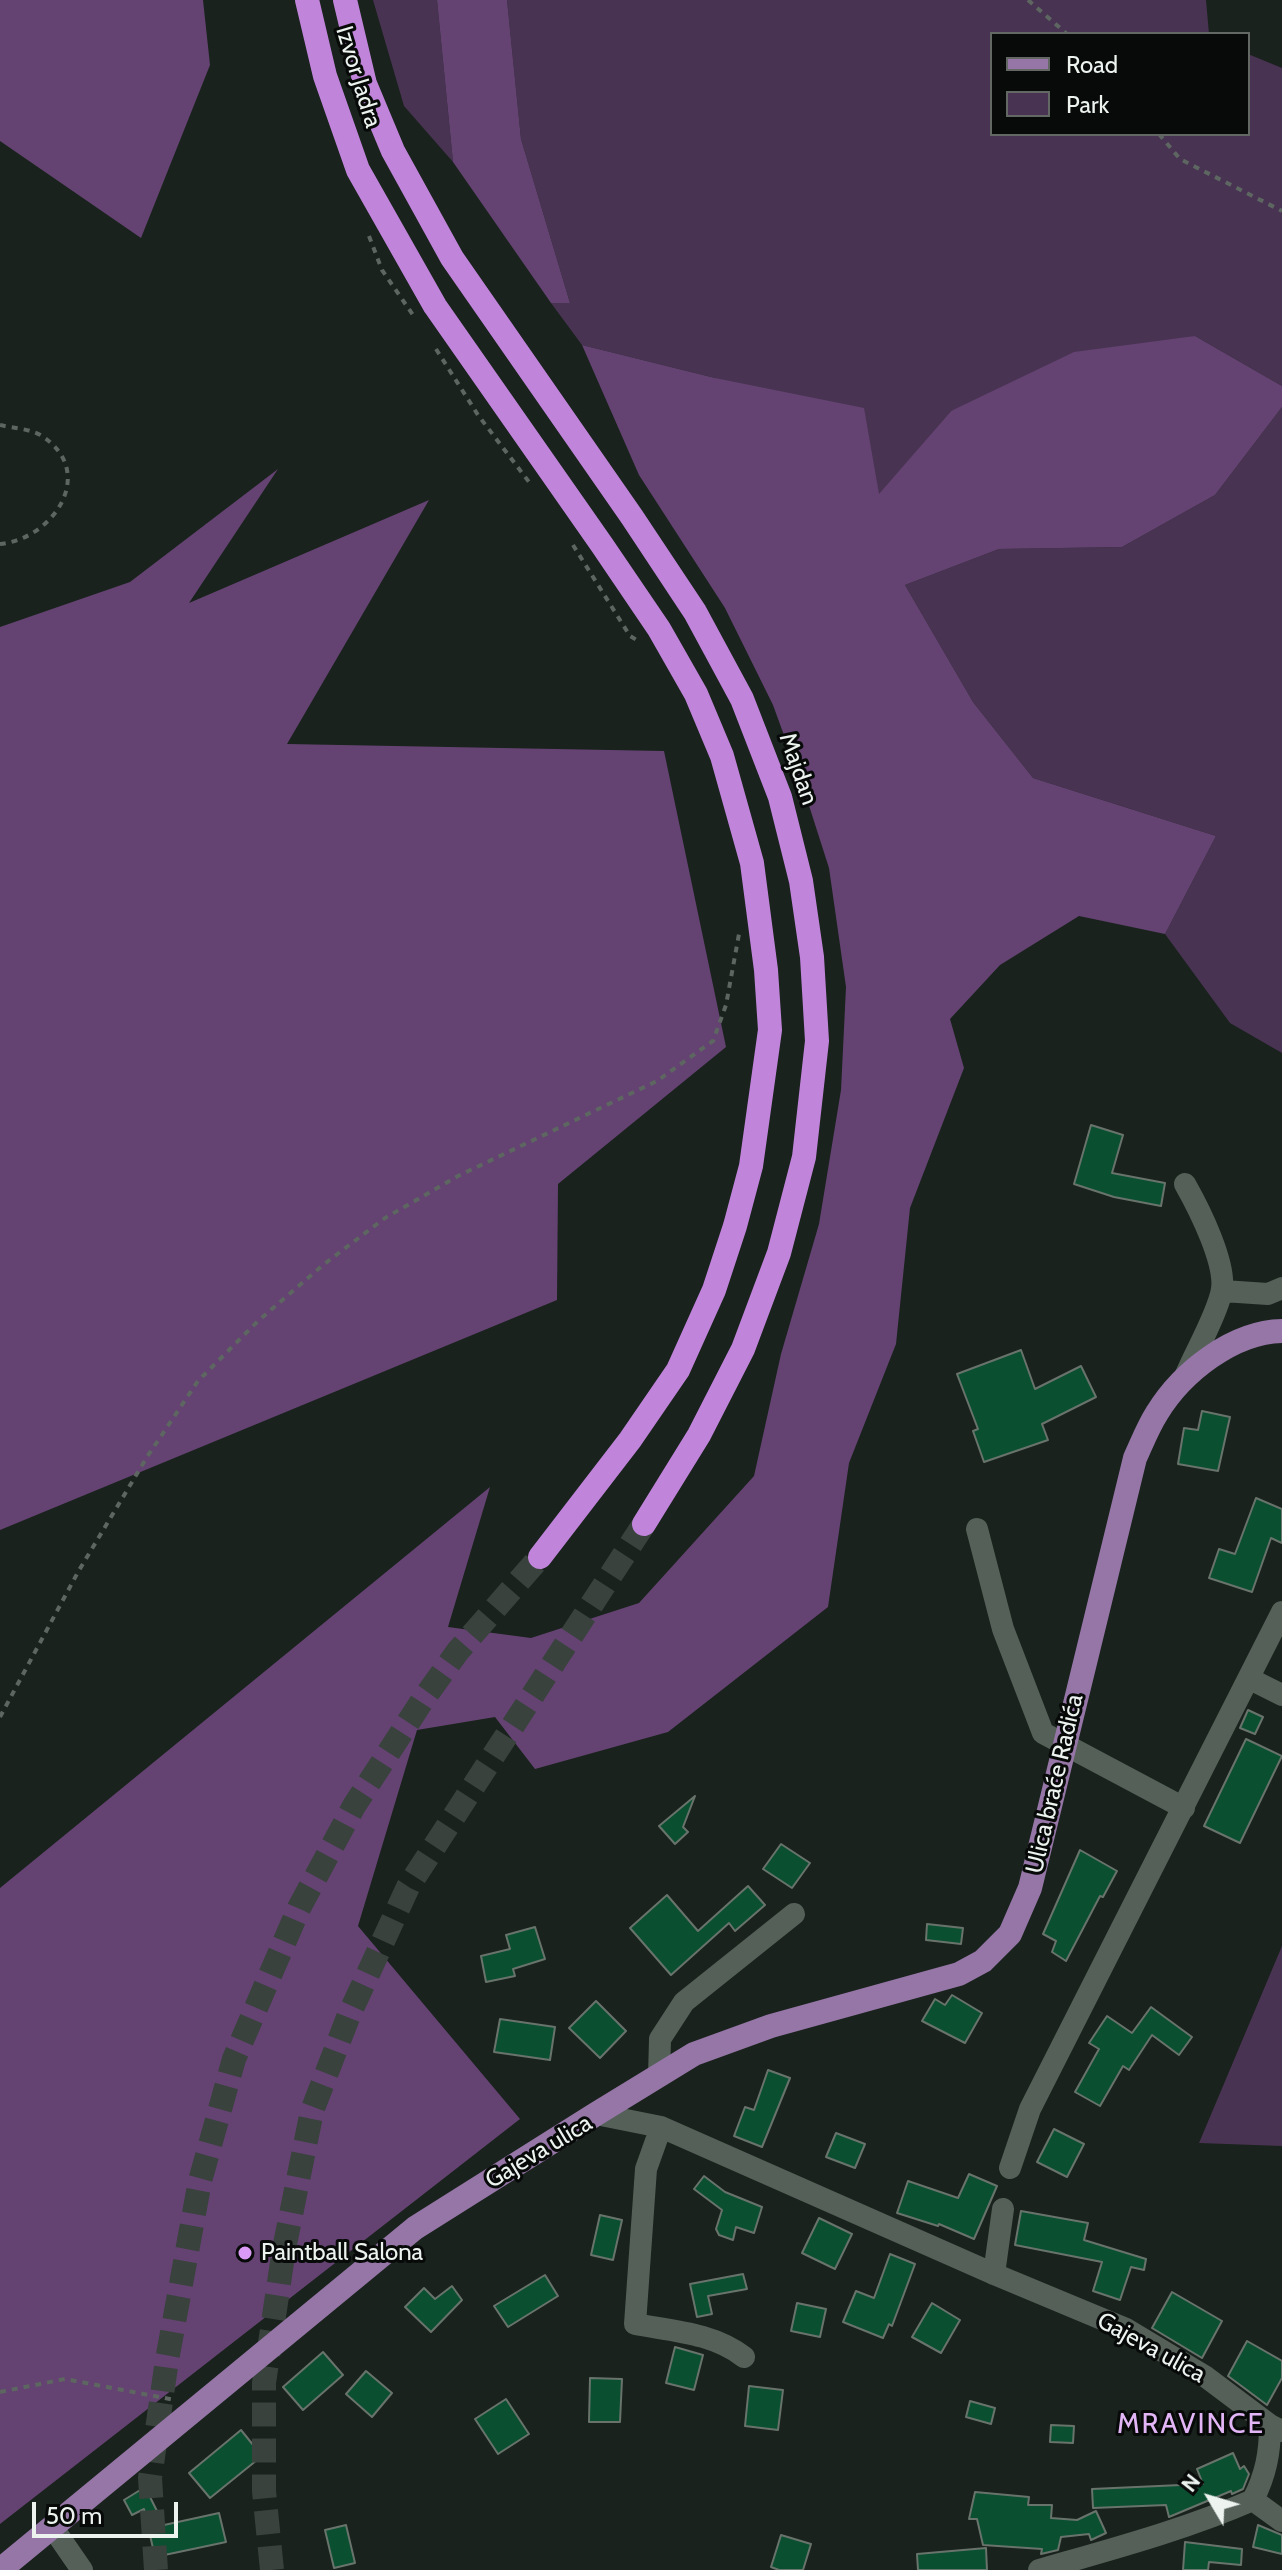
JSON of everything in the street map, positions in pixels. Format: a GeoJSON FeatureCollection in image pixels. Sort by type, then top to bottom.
{"type":"FeatureCollection","features":[{"type":"Feature","properties":{"kind":"highway","name":"Izvor Jadra"},"geometry":{"type":"LineString","coordinates":[[307,0],[325,76],[358,170],[435,306],[651,636]]}},
{"type":"Feature","properties":{"kind":"highway","name":"Izvor Jadra"},"geometry":{"type":"LineString","coordinates":[[345,0],[365,84],[393,151],[452,258],[695,612]]}},
{"type":"Feature","properties":{"kind":"highway","name":"Majdan"},"geometry":{"type":"LineString","coordinates":[[644,1524],[699,1435],[743,1349],[779,1253],[804,1157],[817,1041],[812,957],[801,881],[780,797],[742,699],[695,612]]}},
{"type":"Feature","properties":{"kind":"highway"},"geometry":{"type":"LineString","coordinates":[[540,1557],[630,1440],[678,1370],[714,1290],[751,1166],[770,1030],[766,970],[752,863],[722,756],[696,694],[651,636]]}},
{"type":"Feature","properties":{"kind":"main road","name":"Ulica braće Radića"},"geometry":{"type":"LineString","coordinates":[[596,2114],[694,2054],[771,2026],[959,1974],[983,1961],[1010,1934],[1030,1888],[1135,1458],[1157,1413],[1184,1379],[1224,1348],[1270,1331],[1282,1331]]}},
{"type":"Feature","properties":{"kind":"main road","name":"Gajeva ulica"},"geometry":{"type":"LineString","coordinates":[[0,2570],[415,2228],[596,2114]]}},
{"type":"Feature","properties":{"kind":"street"},"geometry":{"type":"LineString","coordinates":[[1184,1379],[1223,1291],[1216,1250],[1185,1184]]}},
{"type":"Feature","properties":{"kind":"street"},"geometry":{"type":"LineString","coordinates":[[1223,1291],[1268,1294],[1282,1288]]}},
{"type":"Feature","properties":{"kind":"street"},"geometry":{"type":"LineString","coordinates":[[977,1529],[1003,1629],[1043,1733],[1184,1808]]}},
{"type":"Feature","properties":{"kind":"street"},"geometry":{"type":"LineString","coordinates":[[1010,2168],[1030,2109],[1282,1612]]}},
{"type":"Feature","properties":{"kind":"street"},"geometry":{"type":"LineString","coordinates":[[1250,1679],[1282,1695]]}},
{"type":"Feature","properties":{"kind":"street"},"geometry":{"type":"LineString","coordinates":[[659,2076],[660,2039],[684,2002],[794,1914]]}},
{"type":"Feature","properties":{"kind":"street","name":"Gajeva ulica"},"geometry":{"type":"LineString","coordinates":[[596,2114],[661,2127],[1126,2329],[1206,2377],[1276,2428]]}},
{"type":"Feature","properties":{"kind":"street"},"geometry":{"type":"LineString","coordinates":[[661,2127],[646,2169],[635,2324],[704,2336],[731,2347],[744,2357]]}},
{"type":"Feature","properties":{"kind":"street"},"geometry":{"type":"LineString","coordinates":[[994,2274],[1003,2209]]}},
{"type":"Feature","properties":{"kind":"street"},"geometry":{"type":"LineString","coordinates":[[1039,2570],[1167,2534],[1253,2500],[1266,2475],[1276,2428]]}},
{"type":"Feature","properties":{"kind":"street"},"geometry":{"type":"LineString","coordinates":[[1253,2500],[1282,2521]]}},
{"type":"Feature","properties":{"kind":"street"},"geometry":{"type":"LineString","coordinates":[[53,2528],[77,2568]]}},
{"type":"Feature","properties":{"kind":"path"},"geometry":{"type":"LineString","coordinates":[[1028,0],[1065,32]]}},
{"type":"Feature","properties":{"kind":"path"},"geometry":{"type":"LineString","coordinates":[[1161,136],[1180,159],[1282,211]]}},
{"type":"Feature","properties":{"kind":"path"},"geometry":{"type":"LineString","coordinates":[[366,230],[382,270],[416,319]]}},
{"type":"Feature","properties":{"kind":"path"},"geometry":{"type":"LineString","coordinates":[[433,344],[478,415],[530,484]]}},
{"type":"Feature","properties":{"kind":"path"},"geometry":{"type":"LineString","coordinates":[[0,425],[41,434],[62,455],[70,479],[63,502],[42,527],[0,544]]}},
{"type":"Feature","properties":{"kind":"path"},"geometry":{"type":"LineString","coordinates":[[573,544],[630,636],[651,636]]}},
{"type":"Feature","properties":{"kind":"path"},"geometry":{"type":"LineString","coordinates":[[0,1717],[78,1572],[147,1457],[198,1381],[258,1321],[323,1265],[385,1218],[458,1176],[657,1081],[713,1041],[726,1005],[740,931]]}},
{"type":"Feature","properties":{"kind":"path"},"geometry":{"type":"LineString","coordinates":[[0,2392],[65,2379],[201,2405]]}},
{"type":"Feature","properties":{"kind":"green space"},"geometry":{"type":"Polygon","coordinates":[[[373,0],[437,0],[453,162],[404,106],[373,0]]]}},
{"type":"Feature","properties":{"kind":"green space"},"geometry":{"type":"Polygon","coordinates":[[[507,0],[1206,0],[1209,32],[990,32],[990,136],[1250,136],[1250,55],[1282,68],[1282,386],[1195,336],[951,411],[879,495],[715,378],[582,345],[551,303],[570,303],[521,139],[507,0]]]}},
{"type":"Feature","properties":{"kind":"green space"},"geometry":{"type":"Polygon","coordinates":[[[1282,407],[1282,1053],[1230,1023],[1165,934],[1216,836],[1033,778],[973,702],[905,585],[999,549],[1122,547],[1215,495],[1282,407]]]}},
{"type":"Feature","properties":{"kind":"green space"},"geometry":{"type":"Polygon","coordinates":[[[1282,1946],[1282,2146],[1199,2143],[1282,1946]]]}},
{"type":"Feature","properties":{"kind":"shaded area"},"geometry":{"type":"Polygon","coordinates":[[[0,0],[203,0],[210,65],[141,238],[0,141],[0,0]]]}},
{"type":"Feature","properties":{"kind":"shaded area"},"geometry":{"type":"Polygon","coordinates":[[[437,0],[507,0],[521,139],[570,303],[551,303],[453,162],[437,0]]]}},
{"type":"Feature","properties":{"kind":"shaded area"},"geometry":{"type":"Polygon","coordinates":[[[1195,336],[1282,386],[1282,407],[1215,495],[1122,547],[999,549],[905,585],[973,702],[1033,778],[1216,836],[1165,934],[1079,916],[1000,965],[950,1019],[964,1068],[910,1208],[896,1344],[849,1463],[828,1607],[668,1732],[535,1769],[495,1717],[417,1730],[358,1926],[520,2119],[0,2524],[0,1888],[490,1487],[448,1627],[531,1638],[639,1603],[754,1476],[781,1354],[819,1224],[841,1090],[846,987],[829,868],[773,705],[725,608],[639,475],[582,345],[715,378],[864,408],[879,494],[951,411],[1074,352],[1195,336]]]}},
{"type":"Feature","properties":{"kind":"shaded area"},"geometry":{"type":"Polygon","coordinates":[[[278,469],[189,603],[429,500],[287,744],[664,751],[726,1047],[558,1184],[557,1300],[0,1530],[0,627],[130,582],[278,469]]]}},
{"type":"Feature","properties":{"kind":"building"},"geometry":{"type":"Polygon","coordinates":[[[1091,1125],[1123,1135],[1112,1173],[1165,1183],[1161,1206],[1114,1197],[1074,1184],[1091,1125]]]}},
{"type":"Feature","properties":{"kind":"building"},"geometry":{"type":"Polygon","coordinates":[[[1021,1350],[1035,1389],[1081,1366],[1096,1397],[1042,1424],[1048,1440],[984,1462],[973,1431],[978,1429],[957,1374],[1021,1350]]]}},
{"type":"Feature","properties":{"kind":"building"},"geometry":{"type":"Polygon","coordinates":[[[1202,1411],[1230,1417],[1218,1471],[1178,1464],[1184,1428],[1198,1430],[1202,1411]]]}},
{"type":"Feature","properties":{"kind":"building"},"geometry":{"type":"Polygon","coordinates":[[[1256,1498],[1282,1509],[1282,1543],[1271,1538],[1252,1592],[1209,1578],[1219,1549],[1235,1554],[1256,1498]]]}},
{"type":"Feature","properties":{"kind":"building"},"geometry":{"type":"Polygon","coordinates":[[[1248,1710],[1263,1717],[1255,1734],[1240,1728],[1248,1710]]]}},
{"type":"Feature","properties":{"kind":"building"},"geometry":{"type":"Polygon","coordinates":[[[1246,1739],[1282,1756],[1240,1843],[1204,1826],[1246,1739]]]}},
{"type":"Feature","properties":{"kind":"building"},"geometry":{"type":"Polygon","coordinates":[[[695,1796],[683,1827],[688,1832],[675,1844],[659,1826],[695,1796]]]}},
{"type":"Feature","properties":{"kind":"building"},"geometry":{"type":"Polygon","coordinates":[[[781,1844],[810,1863],[792,1888],[763,1869],[781,1844]]]}},
{"type":"Feature","properties":{"kind":"building"},"geometry":{"type":"Polygon","coordinates":[[[1080,1850],[1117,1871],[1103,1897],[1100,1896],[1066,1961],[1052,1952],[1056,1941],[1043,1934],[1080,1850]]]}},
{"type":"Feature","properties":{"kind":"building"},"geometry":{"type":"Polygon","coordinates":[[[748,1886],[765,1905],[735,1931],[729,1923],[671,1975],[630,1928],[667,1895],[698,1931],[748,1886]]]}},
{"type":"Feature","properties":{"kind":"building"},"geometry":{"type":"Polygon","coordinates":[[[927,1924],[963,1928],[961,1944],[926,1940],[927,1924]]]}},
{"type":"Feature","properties":{"kind":"building"},"geometry":{"type":"Polygon","coordinates":[[[535,1927],[545,1959],[513,1969],[515,1976],[486,1982],[481,1956],[510,1949],[506,1935],[535,1927]]]}},
{"type":"Feature","properties":{"kind":"building"},"geometry":{"type":"Polygon","coordinates":[[[952,1995],[982,2013],[965,2043],[922,2021],[935,1999],[945,2005],[952,1995]]]}},
{"type":"Feature","properties":{"kind":"building"},"geometry":{"type":"Polygon","coordinates":[[[596,2001],[626,2031],[600,2058],[569,2028],[596,2001]]]}},
{"type":"Feature","properties":{"kind":"building"},"geometry":{"type":"Polygon","coordinates":[[[1151,2007],[1192,2037],[1179,2055],[1152,2035],[1129,2070],[1123,2066],[1100,2106],[1075,2092],[1099,2049],[1089,2043],[1107,2016],[1132,2033],[1151,2007]]]}},
{"type":"Feature","properties":{"kind":"building"},"geometry":{"type":"Polygon","coordinates":[[[500,2019],[555,2027],[550,2060],[494,2052],[500,2019]]]}},
{"type":"Feature","properties":{"kind":"building"},"geometry":{"type":"Polygon","coordinates":[[[768,2070],[790,2078],[762,2147],[734,2136],[745,2107],[754,2110],[768,2070]]]}},
{"type":"Feature","properties":{"kind":"building"},"geometry":{"type":"Polygon","coordinates":[[[1054,2129],[1084,2144],[1067,2177],[1037,2162],[1054,2129]]]}},
{"type":"Feature","properties":{"kind":"building"},"geometry":{"type":"Polygon","coordinates":[[[836,2133],[865,2144],[855,2168],[826,2157],[836,2133]]]}},
{"type":"Feature","properties":{"kind":"building"},"geometry":{"type":"Polygon","coordinates":[[[969,2174],[997,2186],[974,2239],[939,2224],[897,2213],[908,2181],[958,2198],[969,2174]]]}},
{"type":"Feature","properties":{"kind":"building"},"geometry":{"type":"Polygon","coordinates":[[[704,2176],[725,2192],[762,2207],[754,2233],[736,2227],[733,2240],[719,2235],[716,2229],[722,2210],[694,2189],[704,2176]]]}},
{"type":"Feature","properties":{"kind":"building"},"geometry":{"type":"Polygon","coordinates":[[[1021,2211],[1088,2223],[1084,2240],[1146,2259],[1144,2270],[1131,2267],[1120,2300],[1093,2291],[1102,2262],[1015,2245],[1021,2211]]]}},
{"type":"Feature","properties":{"kind":"building"},"geometry":{"type":"Polygon","coordinates":[[[600,2215],[622,2220],[613,2260],[591,2255],[600,2215]]]}},
{"type":"Feature","properties":{"kind":"building"},"geometry":{"type":"Polygon","coordinates":[[[819,2218],[852,2234],[835,2269],[802,2253],[819,2218]]]}},
{"type":"Feature","properties":{"kind":"building"},"geometry":{"type":"Polygon","coordinates":[[[890,2254],[915,2264],[892,2326],[889,2324],[883,2338],[843,2322],[856,2291],[874,2298],[890,2254]]]}},
{"type":"Feature","properties":{"kind":"building"},"geometry":{"type":"Polygon","coordinates":[[[743,2274],[747,2289],[708,2296],[712,2314],[697,2317],[690,2284],[743,2274]]]}},
{"type":"Feature","properties":{"kind":"building"},"geometry":{"type":"Polygon","coordinates":[[[545,2275],[558,2296],[508,2327],[494,2306],[545,2275]]]}},
{"type":"Feature","properties":{"kind":"building"},"geometry":{"type":"Polygon","coordinates":[[[452,2286],[462,2300],[431,2332],[405,2307],[424,2288],[435,2299],[452,2286]]]}},
{"type":"Feature","properties":{"kind":"building"},"geometry":{"type":"Polygon","coordinates":[[[1172,2292],[1222,2321],[1202,2358],[1152,2328],[1172,2292]]]}},
{"type":"Feature","properties":{"kind":"building"},"geometry":{"type":"Polygon","coordinates":[[[797,2303],[826,2309],[820,2337],[791,2331],[797,2303]]]}},
{"type":"Feature","properties":{"kind":"building"},"geometry":{"type":"Polygon","coordinates":[[[932,2303],[960,2320],[941,2353],[912,2337],[932,2303]]]}},
{"type":"Feature","properties":{"kind":"building"},"geometry":{"type":"Polygon","coordinates":[[[1247,2341],[1282,2361],[1282,2378],[1267,2405],[1228,2376],[1247,2341]]]}},
{"type":"Feature","properties":{"kind":"building"},"geometry":{"type":"Polygon","coordinates":[[[675,2347],[703,2355],[694,2390],[666,2383],[675,2347]]]}},
{"type":"Feature","properties":{"kind":"building"},"geometry":{"type":"Polygon","coordinates":[[[323,2352],[343,2375],[303,2410],[283,2387],[323,2352]]]}},
{"type":"Feature","properties":{"kind":"building"},"geometry":{"type":"Polygon","coordinates":[[[366,2371],[392,2393],[372,2417],[346,2394],[366,2371]]]}},
{"type":"Feature","properties":{"kind":"building"},"geometry":{"type":"Polygon","coordinates":[[[590,2378],[622,2379],[620,2422],[589,2422],[590,2378]]]}},
{"type":"Feature","properties":{"kind":"building"},"geometry":{"type":"Polygon","coordinates":[[[749,2386],[783,2390],[778,2430],[745,2426],[749,2386]]]}},
{"type":"Feature","properties":{"kind":"building"},"geometry":{"type":"Polygon","coordinates":[[[506,2399],[529,2434],[498,2454],[475,2419],[506,2399]]]}},
{"type":"Feature","properties":{"kind":"building"},"geometry":{"type":"Polygon","coordinates":[[[970,2401],[995,2408],[991,2424],[966,2417],[970,2401]]]}},
{"type":"Feature","properties":{"kind":"building"},"geometry":{"type":"Polygon","coordinates":[[[1051,2425],[1074,2426],[1073,2443],[1050,2442],[1051,2425]]]}},
{"type":"Feature","properties":{"kind":"building"},"geometry":{"type":"Polygon","coordinates":[[[241,2430],[262,2456],[210,2498],[189,2473],[241,2430]]]}},
{"type":"Feature","properties":{"kind":"building"},"geometry":{"type":"Polygon","coordinates":[[[1233,2453],[1240,2469],[1244,2466],[1249,2474],[1243,2489],[1232,2494],[1231,2491],[1169,2517],[1166,2505],[1093,2508],[1092,2489],[1203,2484],[1197,2469],[1233,2453]]]}},
{"type":"Feature","properties":{"kind":"building"},"geometry":{"type":"Polygon","coordinates":[[[145,2487],[164,2525],[219,2513],[226,2542],[155,2557],[144,2509],[132,2515],[124,2500],[145,2487]]]}},
{"type":"Feature","properties":{"kind":"building"},"geometry":{"type":"Polygon","coordinates":[[[975,2492],[1029,2497],[1028,2505],[1052,2505],[1051,2518],[1077,2520],[1096,2511],[1106,2533],[1091,2540],[1089,2534],[1061,2537],[1058,2550],[1041,2554],[1042,2549],[983,2545],[977,2519],[969,2519],[975,2492]]]}},
{"type":"Feature","properties":{"kind":"building"},"geometry":{"type":"Polygon","coordinates":[[[346,2525],[355,2563],[334,2568],[325,2530],[346,2525]]]}},
{"type":"Feature","properties":{"kind":"building"},"geometry":{"type":"Polygon","coordinates":[[[1258,2525],[1282,2535],[1282,2554],[1253,2547],[1258,2525]]]}},
{"type":"Feature","properties":{"kind":"building"},"geometry":{"type":"Polygon","coordinates":[[[781,2535],[811,2544],[803,2570],[771,2567],[781,2535]]]}},
{"type":"Feature","properties":{"kind":"building"},"geometry":{"type":"Polygon","coordinates":[[[1185,2542],[1242,2549],[1241,2565],[1209,2562],[1208,2570],[1183,2570],[1185,2542]]]}},
{"type":"Feature","properties":{"kind":"building"},"geometry":{"type":"Polygon","coordinates":[[[986,2548],[987,2570],[918,2570],[917,2554],[986,2548]]]}},
{"type":"Feature","properties":{"kind":"tunnel"},"geometry":{"type":"LineString","coordinates":[[272,2570],[264,2491],[264,2383],[284,2249],[312,2111],[349,2015],[408,1887],[644,1524]]}},
{"type":"Feature","properties":{"kind":"tunnel"},"geometry":{"type":"LineString","coordinates":[[156,2570],[150,2478],[167,2360],[200,2181],[234,2059],[299,1908],[354,1806],[458,1651],[540,1557]]}},
{"type":"Feature","properties":{"kind":"place","name":"Paintball Salona"},"geometry":{"type":"Point","coordinates":[245,2253]}},
{"type":"Feature","properties":{"kind":"district","name":"MRAVINCE"},"geometry":{"type":"Point","coordinates":[1191,2425]}}]}
